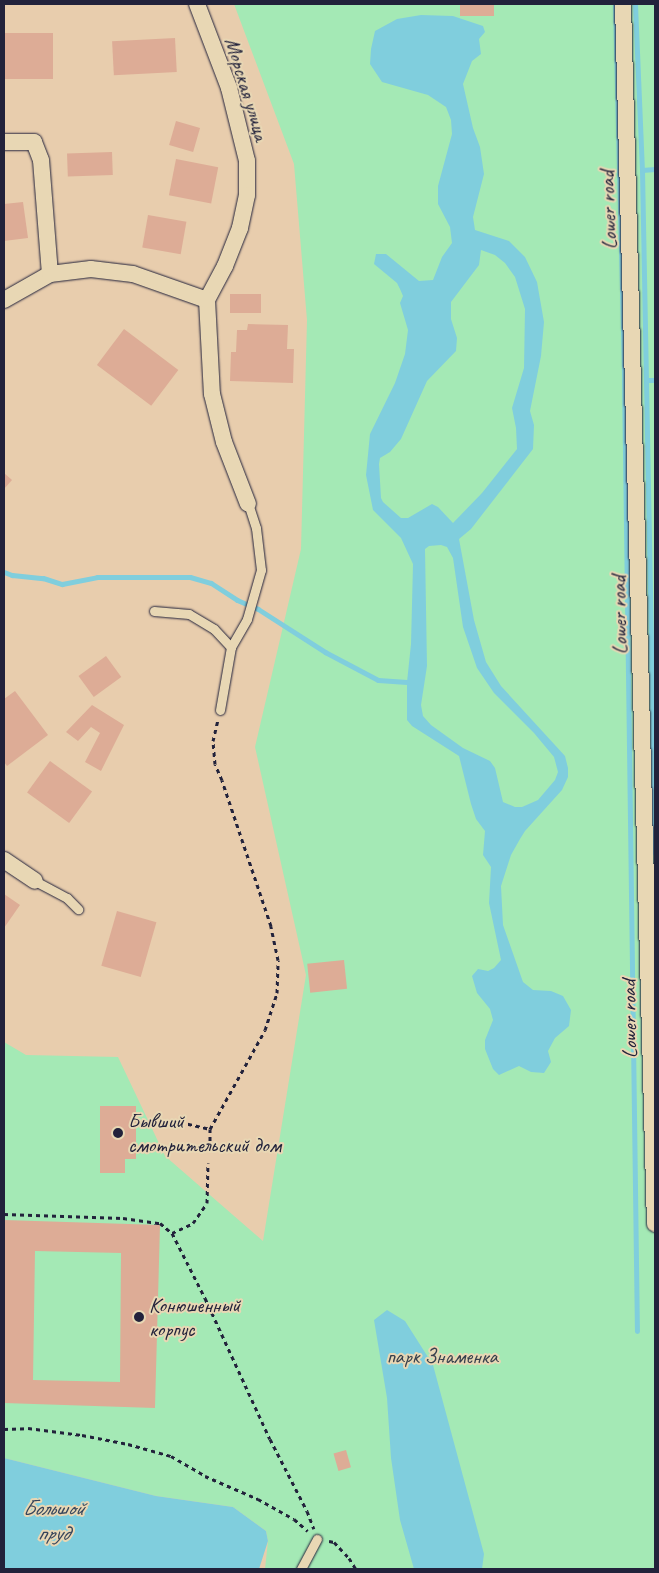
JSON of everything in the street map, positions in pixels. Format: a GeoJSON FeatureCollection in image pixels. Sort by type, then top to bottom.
{"type":"FeatureCollection","features":[{"type":"Feature","properties":{"kind":"street","name":"Морская улица"},"geometry":{"type":"LineString","coordinates":[[196,4],[229,88],[247,160],[247,195],[240,228],[226,266],[207,300]]}},
{"type":"Feature","properties":{"kind":"street","name":"Lower road"},"geometry":{"type":"LineString","coordinates":[[623,4],[655,1224]]}},
{"type":"Feature","properties":{"kind":"street"},"geometry":{"type":"LineString","coordinates":[[4,142],[34,142],[38,151],[41,160],[50,274]]}},
{"type":"Feature","properties":{"kind":"street"},"geometry":{"type":"LineString","coordinates":[[4,300],[50,274],[91,269],[133,274],[207,300],[212,394],[224,442],[248,504]]}},
{"type":"Feature","properties":{"kind":"street"},"geometry":{"type":"LineString","coordinates":[[4,860],[35,881]]}},
{"type":"Feature","properties":{"kind":"lane"},"geometry":{"type":"LineString","coordinates":[[220,710],[232,647],[247,619],[260,577],[261,558],[256,528],[248,504]]}},
{"type":"Feature","properties":{"kind":"lane"},"geometry":{"type":"LineString","coordinates":[[154,611],[189,614],[214,630],[232,647]]}},
{"type":"Feature","properties":{"kind":"lane"},"geometry":{"type":"LineString","coordinates":[[35,881],[67,898],[78,908]]}},
{"type":"Feature","properties":{"kind":"lane"},"geometry":{"type":"LineString","coordinates":[[301,1569],[317,1539]]}},
{"type":"Feature","properties":{"kind":"path"},"geometry":{"type":"LineString","coordinates":[[210,1148],[210,1129],[265,1030],[277,993],[278,968],[271,926],[215,764],[213,741],[220,710]]}},
{"type":"Feature","properties":{"kind":"path"},"geometry":{"type":"LineString","coordinates":[[180,1122],[210,1129]]}},
{"type":"Feature","properties":{"kind":"path"},"geometry":{"type":"LineString","coordinates":[[172,1233],[193,1223],[207,1203],[208,1163]]}},
{"type":"Feature","properties":{"kind":"path"},"geometry":{"type":"LineString","coordinates":[[4,1214],[123,1218],[160,1223],[172,1233],[205,1298],[270,1440],[307,1511],[317,1539]]}},
{"type":"Feature","properties":{"kind":"path"},"geometry":{"type":"LineString","coordinates":[[4,1429],[28,1428],[82,1435],[128,1444],[171,1456],[205,1476],[258,1499],[294,1520],[317,1539],[334,1542],[350,1558],[356,1569]]}},
{"type":"Feature","properties":{"kind":"green space","name":"парк Знаменка"},"geometry":{"type":"Polygon","coordinates":[[[234,4],[655,4],[655,1569],[265,1569],[268,1541],[266,1531],[233,1507],[156,1496],[4,1458],[4,1042],[26,1055],[118,1057],[165,1156],[263,1241],[306,975],[255,747],[301,549],[307,320],[294,164],[234,4]]]}},
{"type":"Feature","properties":{"kind":"water"},"geometry":{"type":"Polygon","coordinates":[[[421,15],[453,16],[483,26],[485,32],[479,39],[481,54],[472,61],[463,84],[473,128],[480,147],[484,174],[473,217],[475,230],[509,241],[525,257],[537,282],[544,322],[541,356],[530,411],[534,425],[533,449],[471,529],[459,539],[474,620],[486,662],[501,686],[565,756],[568,768],[568,777],[562,790],[520,839],[511,855],[501,886],[503,925],[523,982],[533,990],[551,991],[563,996],[571,1010],[569,1026],[555,1038],[548,1051],[551,1062],[544,1073],[531,1072],[519,1066],[499,1075],[493,1069],[485,1049],[485,1040],[493,1020],[490,1009],[477,993],[472,976],[478,969],[488,971],[494,968],[501,960],[489,903],[491,867],[483,855],[485,831],[476,819],[459,756],[412,726],[407,720],[413,564],[401,538],[373,510],[366,475],[370,434],[395,383],[405,354],[408,330],[400,303],[403,296],[397,283],[374,264],[376,254],[386,254],[419,281],[433,280],[442,257],[452,243],[450,227],[438,204],[438,186],[452,134],[451,120],[446,107],[428,95],[382,82],[370,64],[375,31],[397,19],[421,15]],[[481,250],[479,265],[451,302],[451,319],[457,338],[456,351],[427,381],[401,439],[390,452],[380,458],[381,498],[401,518],[408,518],[432,504],[438,507],[453,523],[482,493],[517,449],[516,428],[512,408],[524,368],[525,309],[515,277],[505,263],[495,255],[481,250]],[[441,545],[429,546],[425,549],[427,666],[421,705],[423,716],[431,725],[463,748],[490,761],[495,768],[503,802],[515,807],[522,807],[538,800],[555,780],[558,772],[554,757],[534,733],[494,693],[477,668],[463,627],[453,558],[447,547],[441,545]]]}},
{"type":"Feature","properties":{"kind":"water"},"geometry":{"type":"Polygon","coordinates":[[[387,1310],[405,1321],[433,1365],[484,1554],[482,1569],[414,1569],[400,1520],[391,1458],[387,1398],[374,1320],[387,1310]]]}},
{"type":"Feature","properties":{"kind":"water","name":"Большой пруд"},"geometry":{"type":"Polygon","coordinates":[[[4,1458],[156,1496],[233,1507],[266,1531],[268,1541],[259,1569],[4,1569],[4,1458]]]}},
{"type":"Feature","properties":{"kind":"building"},"geometry":{"type":"Polygon","coordinates":[[[460,4],[494,4],[494,16],[460,16],[460,4]]]}},
{"type":"Feature","properties":{"kind":"building"},"geometry":{"type":"Polygon","coordinates":[[[4,33],[53,33],[53,79],[4,79],[4,33]]]}},
{"type":"Feature","properties":{"kind":"building"},"geometry":{"type":"Polygon","coordinates":[[[175,38],[177,72],[114,75],[112,41],[175,38]]]}},
{"type":"Feature","properties":{"kind":"building"},"geometry":{"type":"Polygon","coordinates":[[[176,121],[200,128],[193,152],[169,145],[176,121]]]}},
{"type":"Feature","properties":{"kind":"building"},"geometry":{"type":"Polygon","coordinates":[[[112,152],[113,175],[68,177],[67,154],[112,152]]]}},
{"type":"Feature","properties":{"kind":"building"},"geometry":{"type":"Polygon","coordinates":[[[176,159],[218,167],[211,204],[169,195],[176,159]]]}},
{"type":"Feature","properties":{"kind":"building"},"geometry":{"type":"Polygon","coordinates":[[[23,202],[28,238],[4,241],[4,204],[23,202]]]}},
{"type":"Feature","properties":{"kind":"building"},"geometry":{"type":"Polygon","coordinates":[[[148,215],[186,222],[181,254],[142,247],[148,215]]]}},
{"type":"Feature","properties":{"kind":"building"},"geometry":{"type":"Polygon","coordinates":[[[230,294],[261,294],[261,313],[230,313],[230,294]]]}},
{"type":"Feature","properties":{"kind":"building"},"geometry":{"type":"Polygon","coordinates":[[[248,324],[288,325],[287,349],[294,349],[293,383],[230,381],[231,352],[236,352],[237,330],[247,330],[248,324]]]}},
{"type":"Feature","properties":{"kind":"building"},"geometry":{"type":"Polygon","coordinates":[[[124,329],[178,370],[151,406],[97,365],[124,329]]]}},
{"type":"Feature","properties":{"kind":"building"},"geometry":{"type":"Polygon","coordinates":[[[4,473],[12,480],[4,489],[4,473]]]}},
{"type":"Feature","properties":{"kind":"building"},"geometry":{"type":"Polygon","coordinates":[[[106,656],[121,677],[94,697],[78,676],[106,656]]]}},
{"type":"Feature","properties":{"kind":"building"},"geometry":{"type":"Polygon","coordinates":[[[15,691],[48,735],[7,766],[4,762],[4,699],[15,691]]]}},
{"type":"Feature","properties":{"kind":"building"},"geometry":{"type":"Polygon","coordinates":[[[92,705],[124,725],[101,771],[85,762],[100,733],[91,727],[78,741],[66,732],[92,705]]]}},
{"type":"Feature","properties":{"kind":"building"},"geometry":{"type":"Polygon","coordinates":[[[50,761],[92,792],[69,823],[27,793],[50,761]]]}},
{"type":"Feature","properties":{"kind":"building"},"geometry":{"type":"Polygon","coordinates":[[[4,894],[20,905],[4,928],[4,894]]]}},
{"type":"Feature","properties":{"kind":"building"},"geometry":{"type":"Polygon","coordinates":[[[117,911],[156,922],[141,977],[101,966],[117,911]]]}},
{"type":"Feature","properties":{"kind":"building"},"geometry":{"type":"Polygon","coordinates":[[[344,960],[347,989],[310,993],[307,964],[344,960]]]}},
{"type":"Feature","properties":{"kind":"building","name":"Бывший смотрительский дом"},"geometry":{"type":"Polygon","coordinates":[[[100,1106],[136,1106],[136,1159],[125,1159],[125,1173],[100,1173],[100,1106]]]}},
{"type":"Feature","properties":{"kind":"building","name":"Конюшенный корпус"},"geometry":{"type":"Polygon","coordinates":[[[4,1220],[160,1225],[155,1408],[4,1403],[4,1220]],[[35,1251],[33,1380],[120,1382],[121,1253],[35,1251]]]}},
{"type":"Feature","properties":{"kind":"building"},"geometry":{"type":"Polygon","coordinates":[[[346,1450],[351,1467],[338,1471],[334,1454],[346,1450]]]}},
{"type":"Feature","properties":{"kind":"waterway"},"geometry":{"type":"LineString","coordinates":[[615,4],[624,380],[637,1331]]}},
{"type":"Feature","properties":{"kind":"waterway"},"geometry":{"type":"LineString","coordinates":[[635,4],[642,170],[655,853]]}},
{"type":"Feature","properties":{"kind":"waterway"},"geometry":{"type":"LineString","coordinates":[[642,170],[655,169]]}},
{"type":"Feature","properties":{"kind":"waterway"},"geometry":{"type":"LineString","coordinates":[[647,380],[655,380]]}},
{"type":"Feature","properties":{"kind":"waterway"},"geometry":{"type":"LineString","coordinates":[[4,572],[12,575],[43,578],[62,584],[97,577],[190,577],[211,583],[237,600],[258,609],[325,652],[378,680],[407,682]]}},
{"type":"Feature","properties":{"kind":"place","name":"Бывший смотрительский дом"},"geometry":{"type":"Point","coordinates":[118,1133]}},
{"type":"Feature","properties":{"kind":"place","name":"Конюшенный корпус"},"geometry":{"type":"Point","coordinates":[139,1317]}}]}
